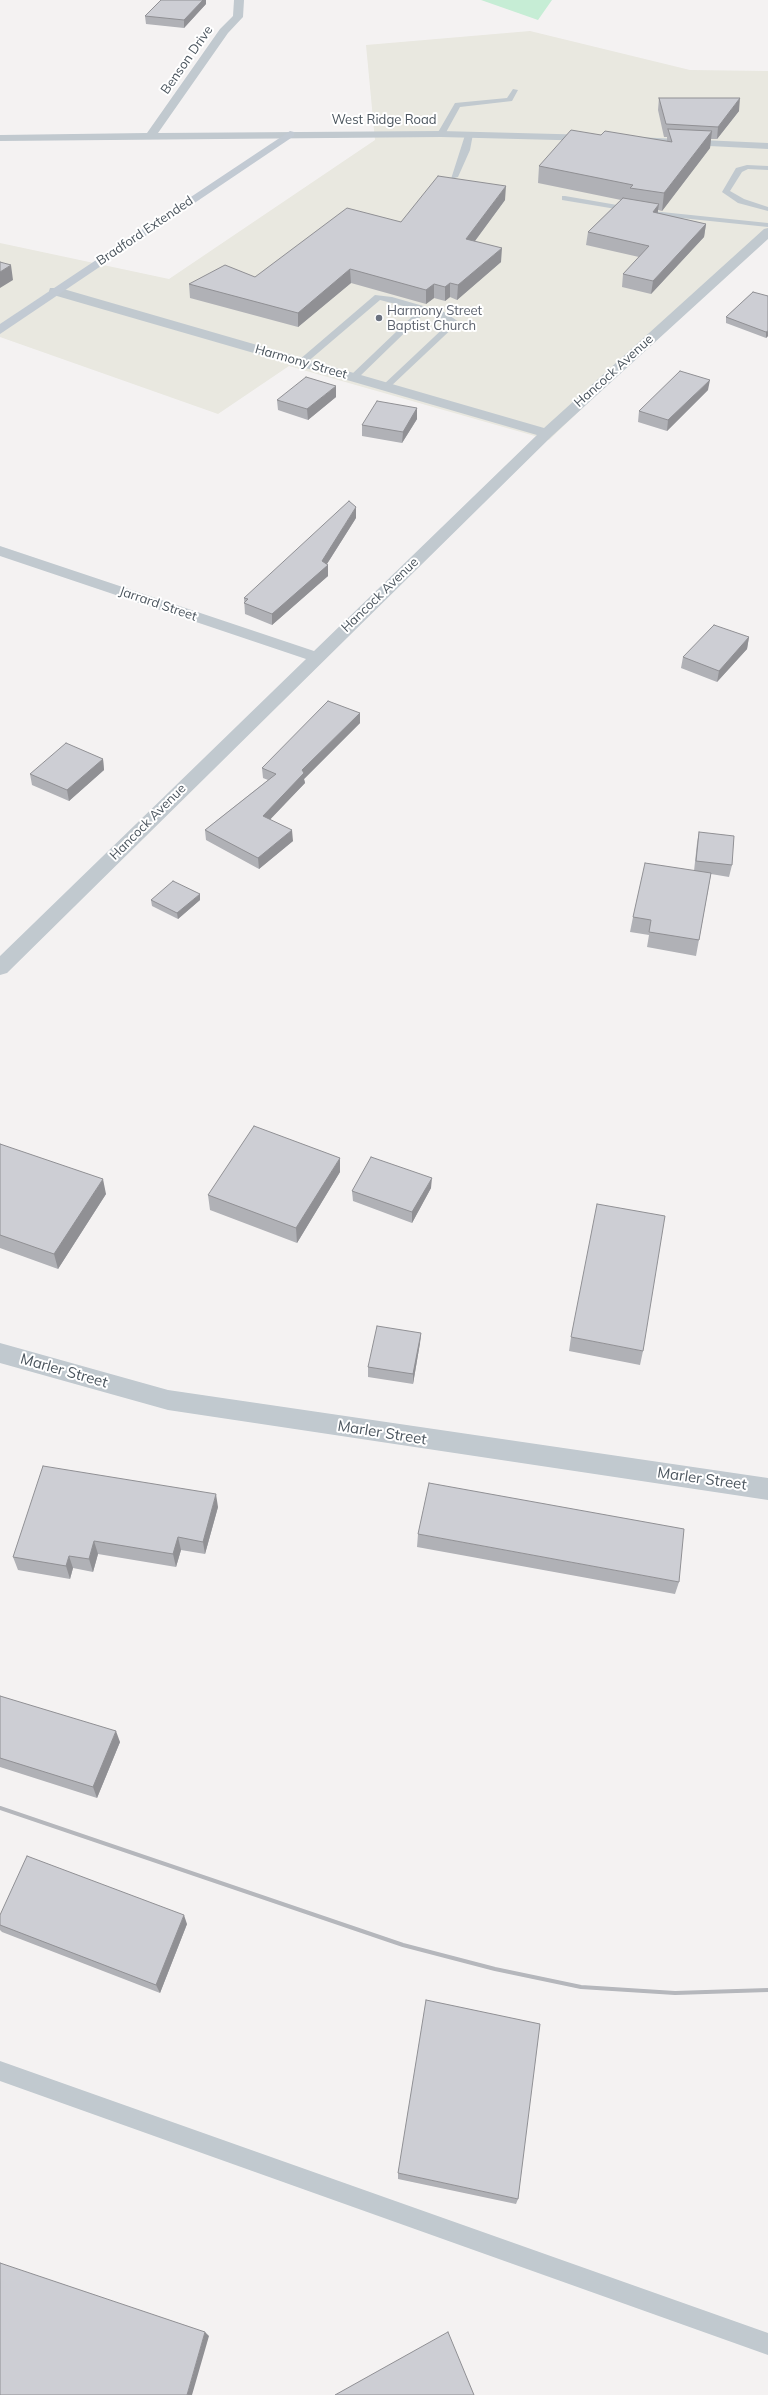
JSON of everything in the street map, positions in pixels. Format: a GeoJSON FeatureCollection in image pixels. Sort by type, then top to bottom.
{"type":"FeatureCollection","features":[{"type":"Feature","properties":{"kind":"street","name":"Benson Drive"},"geometry":{"type":"LineString","coordinates":[[151,135],[224,31],[238,17],[239,0]]}},
{"type":"Feature","properties":{"kind":"street","name":"Bradford Extended"},"geometry":{"type":"LineString","coordinates":[[0,330],[55,291],[290,134]]}},
{"type":"Feature","properties":{"kind":"street","name":"West Ridge Road"},"geometry":{"type":"LineString","coordinates":[[0,138],[151,135],[469,134],[610,139]]}},
{"type":"Feature","properties":{"kind":"street"},"geometry":{"type":"LineString","coordinates":[[626,139],[768,146]]}},
{"type":"Feature","properties":{"kind":"street","name":"Hancock Avenue"},"geometry":{"type":"LineString","coordinates":[[0,968],[316,657],[547,433],[768,232]]}},
{"type":"Feature","properties":{"kind":"street","name":"Harmony Street"},"geometry":{"type":"LineString","coordinates":[[55,291],[547,433]]}},
{"type":"Feature","properties":{"kind":"street","name":"Jarrard Street"},"geometry":{"type":"LineString","coordinates":[[0,551],[316,657]]}},
{"type":"Feature","properties":{"kind":"street","name":"Marler Street"},"geometry":{"type":"LineString","coordinates":[[0,1353],[168,1400],[481,1448],[768,1489]]}},
{"type":"Feature","properties":{"kind":"lane"},"geometry":{"type":"LineString","coordinates":[[441,134],[458,105],[510,100],[515,90]]}},
{"type":"Feature","properties":{"kind":"lane"},"geometry":{"type":"LineString","coordinates":[[454,177],[466,150],[469,134]]}},
{"type":"Feature","properties":{"kind":"lane"},"geometry":{"type":"LineString","coordinates":[[768,168],[747,166],[739,170],[726,192],[741,201],[768,209]]}},
{"type":"Feature","properties":{"kind":"lane"},"geometry":{"type":"LineString","coordinates":[[565,198],[652,213],[768,225]]}},
{"type":"Feature","properties":{"kind":"lane"},"geometry":{"type":"LineString","coordinates":[[302,362],[378,297],[392,299],[425,309],[455,322],[386,386]]}},
{"type":"Feature","properties":{"kind":"lane"},"geometry":{"type":"LineString","coordinates":[[354,377],[425,309]]}},
{"type":"Feature","properties":{"kind":"lane"},"geometry":{"type":"LineString","coordinates":[[0,2071],[768,2344]]}},
{"type":"Feature","properties":{"kind":"shaded area"},"geometry":{"type":"Polygon","coordinates":[[[530,31],[690,70],[768,71],[768,230],[549,440],[289,366],[218,414],[0,337],[0,243],[169,279],[375,140],[366,45],[530,31]]]}},
{"type":"Feature","properties":{"kind":"green space"},"geometry":{"type":"Polygon","coordinates":[[[481,0],[552,0],[538,20],[481,0]]]}},
{"type":"Feature","properties":{"kind":"building"},"geometry":{"type":"Polygon","coordinates":[[[161,0],[203,0],[184,20],[145,16],[161,0]]]}},
{"type":"Feature","properties":{"kind":"building"},"geometry":{"type":"Polygon","coordinates":[[[659,98],[740,98],[718,127],[666,124],[659,98]]]}},
{"type":"Feature","properties":{"kind":"building"},"geometry":{"type":"Polygon","coordinates":[[[668,129],[712,131],[664,193],[630,188],[633,185],[539,166],[571,130],[601,135],[605,131],[672,142],[668,129]]]}},
{"type":"Feature","properties":{"kind":"building"},"geometry":{"type":"Polygon","coordinates":[[[438,176],[506,186],[466,239],[502,248],[458,285],[450,283],[445,287],[434,284],[426,290],[350,269],[298,313],[189,284],[225,265],[255,277],[347,208],[401,222],[438,176]]]}},
{"type":"Feature","properties":{"kind":"building"},"geometry":{"type":"Polygon","coordinates":[[[623,198],[659,204],[653,212],[706,224],[653,281],[623,274],[649,246],[588,232],[623,198]]]}},
{"type":"Feature","properties":{"kind":"building"},"geometry":{"type":"Polygon","coordinates":[[[0,262],[11,265],[0,272],[0,262]]]}},
{"type":"Feature","properties":{"kind":"building"},"geometry":{"type":"Polygon","coordinates":[[[753,292],[768,296],[768,331],[766,332],[726,317],[753,292]]]}},
{"type":"Feature","properties":{"kind":"building"},"geometry":{"type":"Polygon","coordinates":[[[680,371],[710,380],[668,420],[639,411],[680,371]]]}},
{"type":"Feature","properties":{"kind":"building"},"geometry":{"type":"Polygon","coordinates":[[[306,377],[336,386],[307,409],[277,400],[306,377]]]}},
{"type":"Feature","properties":{"kind":"building"},"geometry":{"type":"Polygon","coordinates":[[[377,401],[417,408],[403,432],[362,425],[377,401]]]}},
{"type":"Feature","properties":{"kind":"building"},"geometry":{"type":"Polygon","coordinates":[[[349,501],[356,507],[322,561],[328,565],[272,614],[244,603],[248,599],[244,598],[349,501]]]}},
{"type":"Feature","properties":{"kind":"building"},"geometry":{"type":"Polygon","coordinates":[[[714,625],[749,637],[719,671],[683,657],[714,625]]]}},
{"type":"Feature","properties":{"kind":"building"},"geometry":{"type":"Polygon","coordinates":[[[328,701],[360,713],[302,770],[304,773],[263,816],[292,830],[258,858],[205,830],[276,774],[262,768],[328,701]]]}},
{"type":"Feature","properties":{"kind":"building"},"geometry":{"type":"Polygon","coordinates":[[[66,743],[103,759],[67,790],[30,774],[66,743]]]}},
{"type":"Feature","properties":{"kind":"building"},"geometry":{"type":"Polygon","coordinates":[[[699,832],[734,836],[732,865],[696,861],[699,832]]]}},
{"type":"Feature","properties":{"kind":"building"},"geometry":{"type":"Polygon","coordinates":[[[645,863],[711,873],[699,940],[649,932],[651,920],[633,917],[645,863]]]}},
{"type":"Feature","properties":{"kind":"building"},"geometry":{"type":"Polygon","coordinates":[[[173,881],[200,894],[177,913],[151,900],[173,881]]]}},
{"type":"Feature","properties":{"kind":"building"},"geometry":{"type":"Polygon","coordinates":[[[254,1126],[340,1158],[296,1228],[208,1195],[254,1126]]]}},
{"type":"Feature","properties":{"kind":"building"},"geometry":{"type":"Polygon","coordinates":[[[0,1144],[103,1179],[54,1254],[0,1235],[0,1144]]]}},
{"type":"Feature","properties":{"kind":"building"},"geometry":{"type":"Polygon","coordinates":[[[371,1157],[432,1178],[412,1212],[352,1191],[371,1157]]]}},
{"type":"Feature","properties":{"kind":"building"},"geometry":{"type":"Polygon","coordinates":[[[597,1204],[665,1216],[643,1351],[571,1337],[597,1204]]]}},
{"type":"Feature","properties":{"kind":"building"},"geometry":{"type":"Polygon","coordinates":[[[377,1326],[421,1333],[413,1374],[368,1367],[377,1326]]]}},
{"type":"Feature","properties":{"kind":"building"},"geometry":{"type":"Polygon","coordinates":[[[43,1466],[216,1494],[203,1542],[178,1537],[173,1554],[94,1541],[89,1559],[69,1556],[66,1566],[13,1557],[43,1466]]]}},
{"type":"Feature","properties":{"kind":"building"},"geometry":{"type":"Polygon","coordinates":[[[429,1483],[684,1529],[679,1582],[418,1534],[429,1483]]]}},
{"type":"Feature","properties":{"kind":"building"},"geometry":{"type":"Polygon","coordinates":[[[0,1696],[116,1731],[93,1787],[0,1758],[0,1696]]]}},
{"type":"Feature","properties":{"kind":"building"},"geometry":{"type":"Polygon","coordinates":[[[27,1856],[184,1915],[156,1985],[0,1925],[0,1915],[27,1856]]]}},
{"type":"Feature","properties":{"kind":"building"},"geometry":{"type":"Polygon","coordinates":[[[426,2000],[540,2024],[518,2199],[398,2173],[426,2000]]]}},
{"type":"Feature","properties":{"kind":"building"},"geometry":{"type":"Polygon","coordinates":[[[0,2263],[205,2332],[187,2395],[0,2395],[0,2263]]]}},
{"type":"Feature","properties":{"kind":"building"},"geometry":{"type":"Polygon","coordinates":[[[448,2332],[474,2395],[335,2395],[448,2332]]]}},
{"type":"Feature","properties":{"kind":"railway"},"geometry":{"type":"LineString","coordinates":[[0,1808],[403,1945],[495,1969],[581,1987],[675,1993],[768,1990]]}},
{"type":"Feature","properties":{"kind":"place","name":"Harmony Street Baptist Church"},"geometry":{"type":"Point","coordinates":[379,318]}}]}
